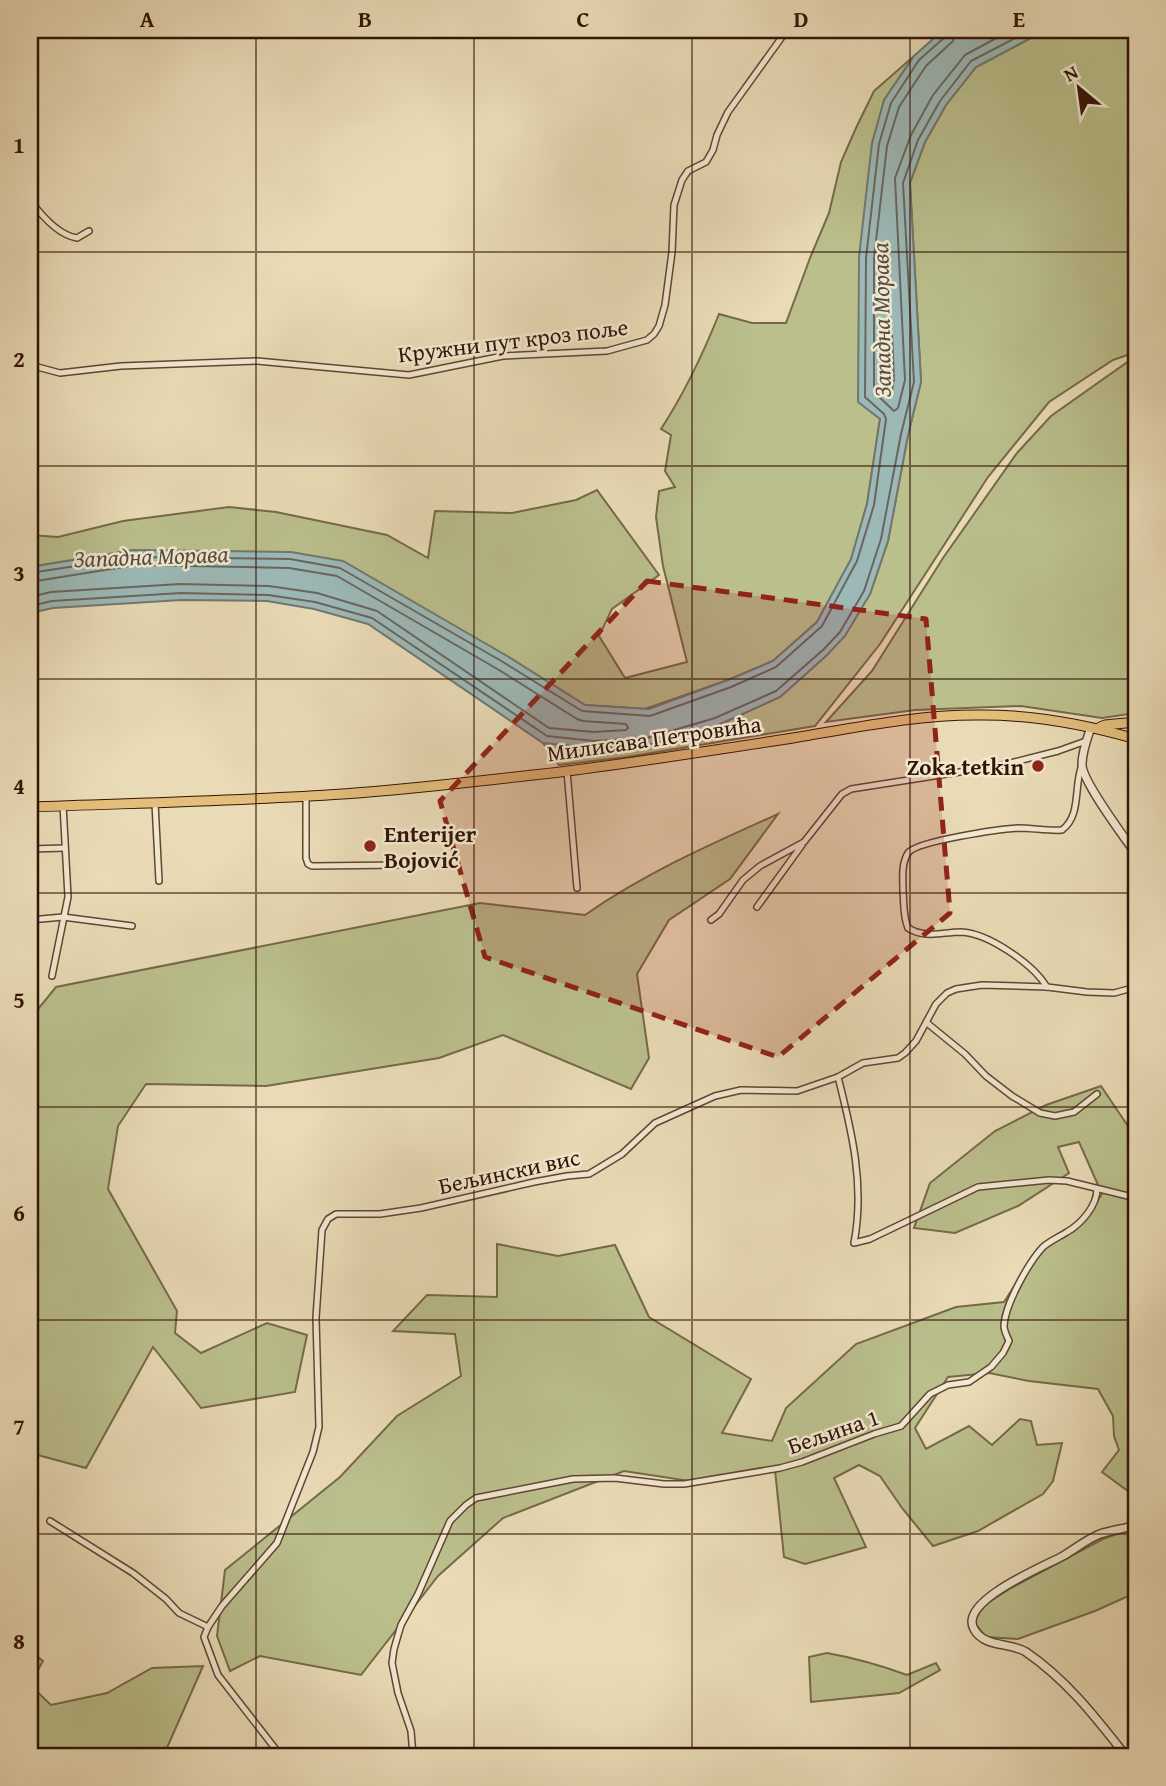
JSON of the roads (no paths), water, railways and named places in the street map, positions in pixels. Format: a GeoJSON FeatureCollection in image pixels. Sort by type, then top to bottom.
{"type":"FeatureCollection","features":[{"type":"Feature","properties":{"kind":"main road","name":"Милисава Петровића"},"geometry":{"type":"LineString","coordinates":[[30,807],[386,791],[567,771],[922,719],[967,715],[1007,715],[1094,728]]}},
{"type":"Feature","properties":{"kind":"main road"},"geometry":{"type":"LineString","coordinates":[[1094,728],[1136,722]]}},
{"type":"Feature","properties":{"kind":"main road"},"geometry":{"type":"LineString","coordinates":[[1094,728],[1136,739]]}},
{"type":"Feature","properties":{"kind":"street","name":"Кружни пут кроз поље"},"geometry":{"type":"LineString","coordinates":[[30,365],[60,373],[121,366],[257,361],[409,375],[503,356],[607,351],[647,340],[659,326],[665,305],[673,253],[674,205],[682,180],[688,171],[706,162],[728,112],[787,30]]}},
{"type":"Feature","properties":{"kind":"street"},"geometry":{"type":"LineString","coordinates":[[30,200],[50,223],[70,237],[78,239],[89,231]]}},
{"type":"Feature","properties":{"kind":"street"},"geometry":{"type":"LineString","coordinates":[[1047,986],[1034,970],[989,939],[960,932],[919,934],[908,928],[902,874],[904,863],[911,849],[925,844],[990,831],[1020,828],[1062,830],[1068,826],[1074,815],[1078,777],[1086,741],[1094,728]]}},
{"type":"Feature","properties":{"kind":"street"},"geometry":{"type":"LineString","coordinates":[[757,906],[842,794],[851,789],[998,766],[1086,741]]}},
{"type":"Feature","properties":{"kind":"street"},"geometry":{"type":"LineString","coordinates":[[1082,768],[1086,779],[1136,854]]}},
{"type":"Feature","properties":{"kind":"street"},"geometry":{"type":"LineString","coordinates":[[567,771],[577,888]]}},
{"type":"Feature","properties":{"kind":"street"},"geometry":{"type":"LineString","coordinates":[[306,796],[307,863],[312,866],[402,865]]}},
{"type":"Feature","properties":{"kind":"street"},"geometry":{"type":"LineString","coordinates":[[155,803],[159,881]]}},
{"type":"Feature","properties":{"kind":"street"},"geometry":{"type":"LineString","coordinates":[[52,976],[68,897],[63,805]]}},
{"type":"Feature","properties":{"kind":"street"},"geometry":{"type":"LineString","coordinates":[[711,920],[719,914],[743,880],[760,866],[804,842]]}},
{"type":"Feature","properties":{"kind":"street"},"geometry":{"type":"LineString","coordinates":[[30,849],[65,848]]}},
{"type":"Feature","properties":{"kind":"street"},"geometry":{"type":"LineString","coordinates":[[30,920],[63,917],[132,926]]}},
{"type":"Feature","properties":{"kind":"street","name":"Бељински вис"},"geometry":{"type":"LineString","coordinates":[[208,1627],[222,1606],[277,1543],[313,1452],[319,1427],[316,1318],[323,1230],[328,1219],[336,1214],[380,1214],[421,1208],[534,1182],[589,1174],[622,1154],[655,1123],[715,1096],[741,1090],[797,1091],[838,1077],[863,1063],[898,1058],[916,1041],[941,998],[956,989],[982,985],[1047,986],[1103,993],[1122,992],[1136,987]]}},
{"type":"Feature","properties":{"kind":"street"},"geometry":{"type":"LineString","coordinates":[[927,1023],[965,1054],[986,1076],[1040,1113],[1055,1116],[1074,1112],[1097,1094]]}},
{"type":"Feature","properties":{"kind":"street"},"geometry":{"type":"LineString","coordinates":[[838,1077],[857,1166],[858,1221],[854,1243],[870,1238],[978,1186],[1058,1180],[1136,1198]]}},
{"type":"Feature","properties":{"kind":"street","name":"Бељина 1"},"geometry":{"type":"LineString","coordinates":[[413,1756],[411,1731],[398,1693],[392,1663],[394,1649],[401,1625],[418,1594],[442,1536],[450,1521],[466,1505],[476,1498],[573,1479],[615,1478],[684,1484],[780,1468],[901,1426],[930,1394],[948,1385],[969,1382],[991,1367],[1003,1353],[1009,1341],[1004,1327],[1008,1310],[1020,1281],[1044,1247],[1075,1227],[1086,1215],[1097,1196],[1097,1189]]}},
{"type":"Feature","properties":{"kind":"street"},"geometry":{"type":"LineString","coordinates":[[50,1521],[133,1573],[179,1613],[208,1627],[204,1637],[218,1675],[281,1756]]}},
{"type":"Feature","properties":{"kind":"street"},"geometry":{"type":"LineString","coordinates":[[1126,1756],[1065,1683],[1025,1651],[992,1643],[981,1637],[971,1623],[976,1609],[992,1595],[1092,1538],[1136,1525]]}},
{"type":"Feature","properties":{"kind":"water","name":"Западна Морава"},"geometry":{"type":"Polygon","coordinates":[[[943,30],[1046,30],[976,67],[946,105],[925,142],[910,183],[921,382],[888,541],[870,594],[845,636],[780,697],[718,725],[648,745],[594,748],[543,743],[368,624],[314,609],[267,601],[181,600],[53,608],[30,613],[30,567],[134,550],[291,552],[343,561],[507,656],[585,705],[649,709],[773,661],[817,622],[851,559],[867,504],[880,419],[858,402],[859,257],[872,143],[884,100],[914,56],[943,30]]]}},
{"type":"Feature","properties":{"kind":"place","name":"Zoka tetkin"},"geometry":{"type":"Point","coordinates":[1038,766]}},
{"type":"Feature","properties":{"kind":"place","name":"Enterijer Bojović"},"geometry":{"type":"Point","coordinates":[370,846]}}]}
